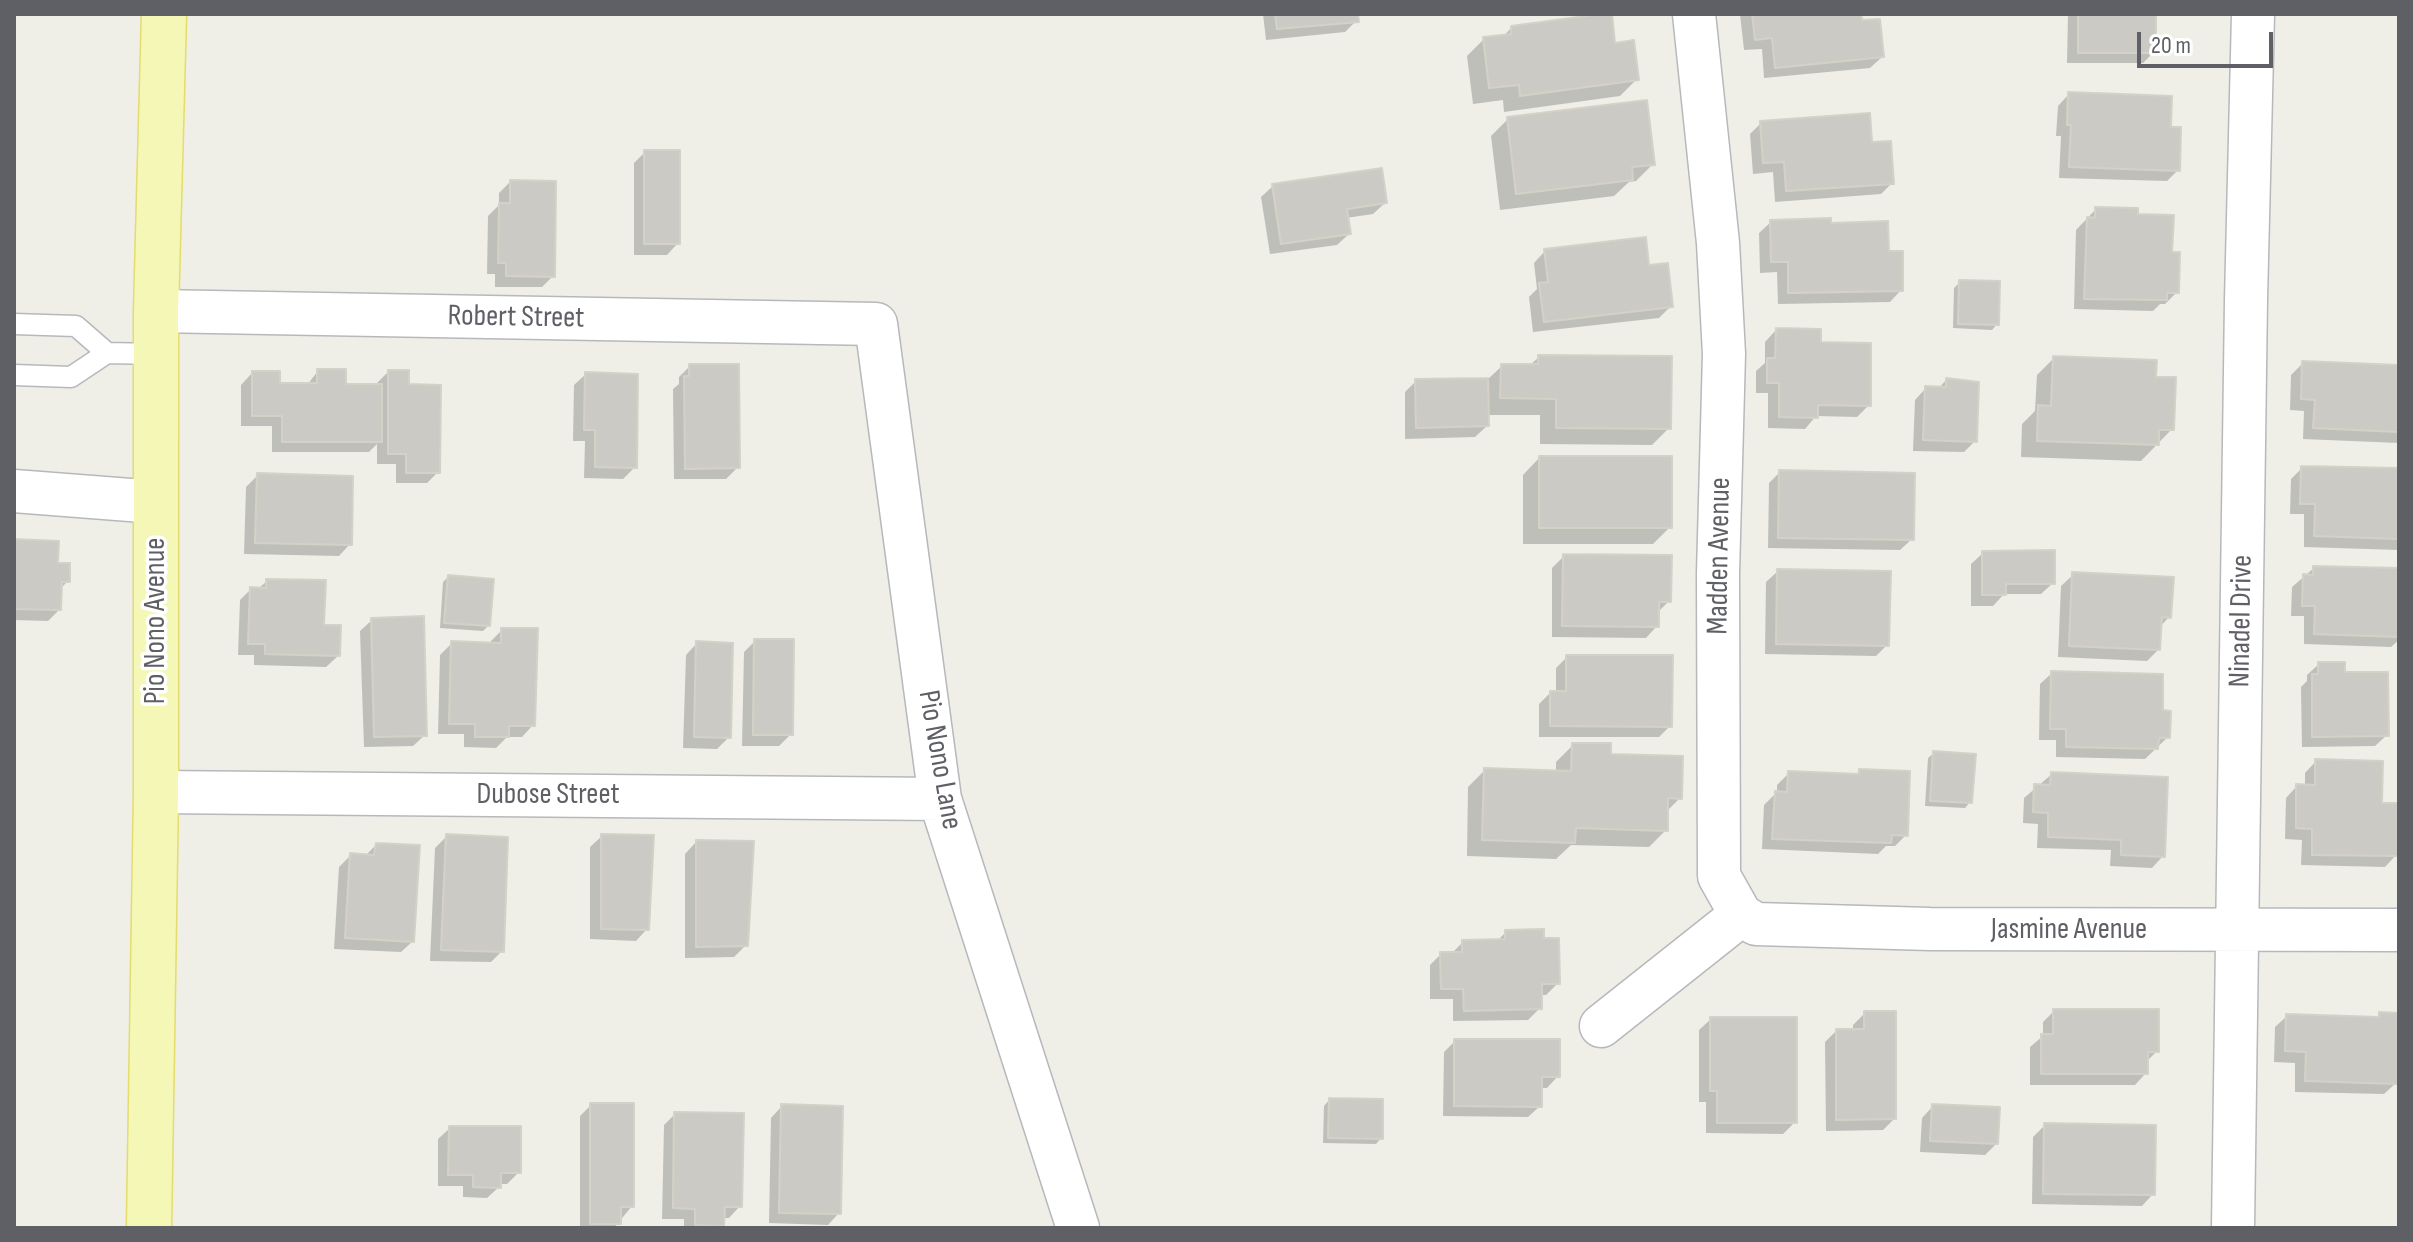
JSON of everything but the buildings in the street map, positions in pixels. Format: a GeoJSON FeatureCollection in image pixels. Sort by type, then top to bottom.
{"type":"FeatureCollection","features":[{"type":"Feature","properties":{"kind":"main road","name":"Pio Nono Avenue"},"geometry":{"type":"LineString","coordinates":[[149,1228],[156,792],[156,333],[164,14]]}},
{"type":"Feature","properties":{"kind":"street","name":"Madden Avenue"},"geometry":{"type":"LineString","coordinates":[[1694,14],[1718,243],[1724,354],[1718,573],[1719,876],[1741,915]]}},
{"type":"Feature","properties":{"kind":"street","name":"Ninadel Drive"},"geometry":{"type":"LineString","coordinates":[[2233,1228],[2253,14]]}},
{"type":"Feature","properties":{"kind":"street","name":"Robert Street"},"geometry":{"type":"LineString","coordinates":[[156,333],[876,324]]}},
{"type":"Feature","properties":{"kind":"street","name":"Pio Nono Lane"},"geometry":{"type":"LineString","coordinates":[[876,324],[940,799],[1078,1228]]}},
{"type":"Feature","properties":{"kind":"street"},"geometry":{"type":"LineString","coordinates":[[14,491],[156,502]]}},
{"type":"Feature","properties":{"kind":"street","name":"Dubose Street"},"geometry":{"type":"LineString","coordinates":[[156,792],[940,799]]}},
{"type":"Feature","properties":{"kind":"street","name":"Jasmine Avenue"},"geometry":{"type":"LineString","coordinates":[[1741,915],[1756,924],[1946,929],[2399,930]]}},
{"type":"Feature","properties":{"kind":"street"},"geometry":{"type":"LineString","coordinates":[[1601,1026],[1741,915]]}},
{"type":"Feature","properties":{"kind":"lane"},"geometry":{"type":"LineString","coordinates":[[14,324],[76,326],[107,353]]}},
{"type":"Feature","properties":{"kind":"lane"},"geometry":{"type":"LineString","coordinates":[[14,375],[71,377],[107,353],[156,333]]}}]}
